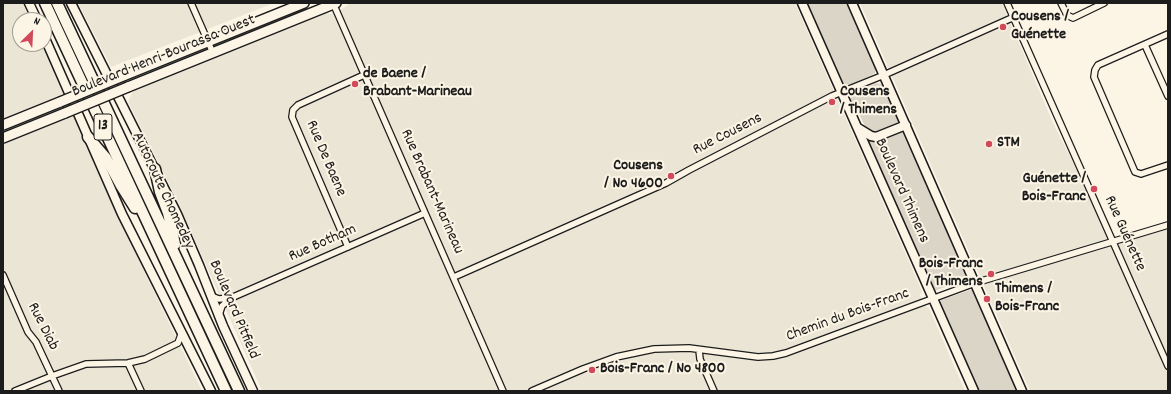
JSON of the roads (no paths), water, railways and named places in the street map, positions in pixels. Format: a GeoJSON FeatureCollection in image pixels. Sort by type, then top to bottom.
{"type":"FeatureCollection","features":[{"type":"Feature","properties":{"kind":"highway","name":"Autoroute Chomedey"},"geometry":{"type":"LineString","coordinates":[[46,3],[226,391]]}},
{"type":"Feature","properties":{"kind":"highway","name":"Autoroute Chomedey"},"geometry":{"type":"LineString","coordinates":[[57,3],[239,391]]}},
{"type":"Feature","properties":{"kind":"highway"},"geometry":{"type":"LineString","coordinates":[[88,137],[106,158],[120,184],[157,241]]}},
{"type":"Feature","properties":{"kind":"highway"},"geometry":{"type":"LineString","coordinates":[[155,170],[160,192],[168,213],[179,262]]}},
{"type":"Feature","properties":{"kind":"main road","name":"Boulevard Henri-Bourassa Ouest"},"geometry":{"type":"LineString","coordinates":[[3,125],[304,3]]}},
{"type":"Feature","properties":{"kind":"main road","name":"Boulevard Henri-Bourassa Ouest"},"geometry":{"type":"LineString","coordinates":[[3,138],[334,3]]}},
{"type":"Feature","properties":{"kind":"street","name":"Boulevard Pitfield"},"geometry":{"type":"LineString","coordinates":[[71,3],[177,214],[218,315],[252,391]]}},
{"type":"Feature","properties":{"kind":"street"},"geometry":{"type":"LineString","coordinates":[[191,3],[213,52]]}},
{"type":"Feature","properties":{"kind":"street","name":"Rue Brabant-Marineau"},"geometry":{"type":"LineString","coordinates":[[334,3],[364,75],[454,276],[503,391]]}},
{"type":"Feature","properties":{"kind":"street","name":"Boulevard Thimens"},"geometry":{"type":"LineString","coordinates":[[802,3],[974,391]]}},
{"type":"Feature","properties":{"kind":"street","name":"Boulevard Thimens"},"geometry":{"type":"LineString","coordinates":[[852,3],[1022,391]]}},
{"type":"Feature","properties":{"kind":"street","name":"Rue Guénette"},"geometry":{"type":"LineString","coordinates":[[1008,3],[1168,366]]}},
{"type":"Feature","properties":{"kind":"street"},"geometry":{"type":"LineString","coordinates":[[1061,3],[1067,16],[1073,18],[1104,3]]}},
{"type":"Feature","properties":{"kind":"street","name":"Rue Cousens"},"geometry":{"type":"LineString","coordinates":[[454,276],[666,183],[832,96],[884,75],[1014,17]]}},
{"type":"Feature","properties":{"kind":"street"},"geometry":{"type":"LineString","coordinates":[[1168,34],[1098,65],[1094,70],[1094,77],[1135,172],[1141,174],[1168,165]]}},
{"type":"Feature","properties":{"kind":"street"},"geometry":{"type":"LineString","coordinates":[[1145,45],[1168,96]]}},
{"type":"Feature","properties":{"kind":"street"},"geometry":{"type":"LineString","coordinates":[[51,52],[122,214],[211,391]]}},
{"type":"Feature","properties":{"kind":"street","name":"Rue De Baene"},"geometry":{"type":"LineString","coordinates":[[348,247],[292,117],[293,110],[298,105],[364,75]]}},
{"type":"Feature","properties":{"kind":"street"},"geometry":{"type":"LineString","coordinates":[[858,128],[871,136],[876,137],[906,125]]}},
{"type":"Feature","properties":{"kind":"street","name":"Rue Botham"},"geometry":{"type":"LineString","coordinates":[[218,315],[222,306],[231,298],[425,213]]}},
{"type":"Feature","properties":{"kind":"street","name":"Chemin du Bois-Franc"},"geometry":{"type":"LineString","coordinates":[[532,391],[595,364],[631,353],[668,348],[699,350],[754,357],[782,354],[800,349],[975,283],[1168,225]]}},
{"type":"Feature","properties":{"kind":"street","name":"Rue Diab"},"geometry":{"type":"LineString","coordinates":[[3,275],[28,332],[36,342],[59,391]]}},
{"type":"Feature","properties":{"kind":"street","name":"Rue Botham"},"geometry":{"type":"LineString","coordinates":[[211,296],[219,299],[231,298]]}},
{"type":"Feature","properties":{"kind":"street"},"geometry":{"type":"LineString","coordinates":[[15,391],[86,364],[128,363],[151,356],[178,343],[182,332]]}},
{"type":"Feature","properties":{"kind":"street"},"geometry":{"type":"LineString","coordinates":[[178,343],[190,348]]}},
{"type":"Feature","properties":{"kind":"street"},"geometry":{"type":"LineString","coordinates":[[699,350],[700,359],[714,391]]}},
{"type":"Feature","properties":{"kind":"street"},"geometry":{"type":"LineString","coordinates":[[128,363],[141,391]]}},
{"type":"Feature","properties":{"kind":"place","name":"Cousens / Guénette"},"geometry":{"type":"Point","coordinates":[1003,27]}},
{"type":"Feature","properties":{"kind":"place","name":"de Baene / Brabant-Marineau"},"geometry":{"type":"Point","coordinates":[355,84]}},
{"type":"Feature","properties":{"kind":"place","name":"Cousens / Thimens"},"geometry":{"type":"Point","coordinates":[832,102]}},
{"type":"Feature","properties":{"kind":"place","name":"STM"},"geometry":{"type":"Point","coordinates":[989,144]}},
{"type":"Feature","properties":{"kind":"place","name":"Cousens / No 4600"},"geometry":{"type":"Point","coordinates":[671,176]}},
{"type":"Feature","properties":{"kind":"place","name":"Guénette / Bois-Franc"},"geometry":{"type":"Point","coordinates":[1094,189]}},
{"type":"Feature","properties":{"kind":"place","name":"Bois-Franc / Thimens"},"geometry":{"type":"Point","coordinates":[991,274]}},
{"type":"Feature","properties":{"kind":"place","name":"Thimens / Bois-Franc"},"geometry":{"type":"Point","coordinates":[987,299]}},
{"type":"Feature","properties":{"kind":"place","name":"Bois-Franc / No 4800"},"geometry":{"type":"Point","coordinates":[592,370]}}]}
